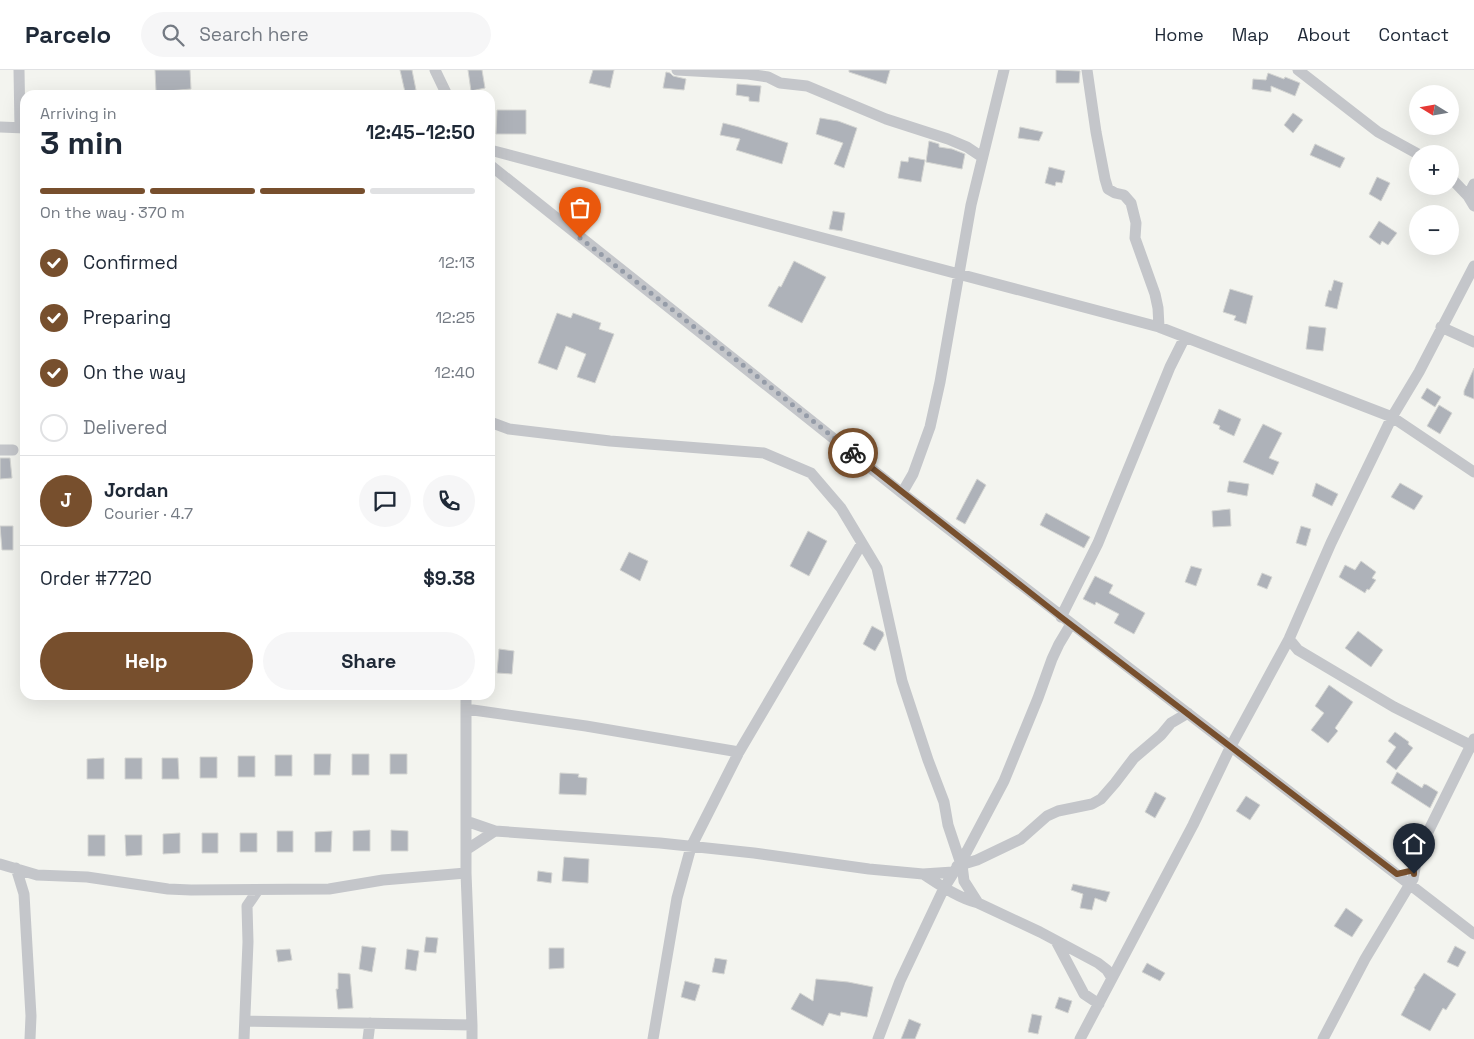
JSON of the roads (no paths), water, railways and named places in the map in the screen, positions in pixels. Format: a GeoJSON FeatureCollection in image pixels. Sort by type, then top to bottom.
{"type":"FeatureCollection","features":[{"type":"Feature","properties":{"kind":"street"},"geometry":{"type":"LineString","coordinates":[[19,70],[20,90]]}},
{"type":"Feature","properties":{"kind":"street"},"geometry":{"type":"LineString","coordinates":[[435,70],[445,90]]}},
{"type":"Feature","properties":{"kind":"street"},"geometry":{"type":"LineString","coordinates":[[677,70],[748,74],[768,77],[780,83],[808,86],[886,119],[948,139],[967,147],[982,157]]}},
{"type":"Feature","properties":{"kind":"street"},"geometry":{"type":"LineString","coordinates":[[902,493],[914,474],[930,427],[940,382],[971,205],[1004,70]]}},
{"type":"Feature","properties":{"kind":"street"},"geometry":{"type":"LineString","coordinates":[[1087,70],[1104,179],[1108,188],[1124,196],[1132,203],[1136,222],[1135,238],[1155,294],[1159,327]]}},
{"type":"Feature","properties":{"kind":"street"},"geometry":{"type":"LineString","coordinates":[[1298,70],[1378,132],[1409,149]]}},
{"type":"Feature","properties":{"kind":"street"},"geometry":{"type":"LineString","coordinates":[[0,127],[20,127]]}},
{"type":"Feature","properties":{"kind":"street"},"geometry":{"type":"LineString","coordinates":[[495,151],[1159,327],[1392,417],[1474,472]]}},
{"type":"Feature","properties":{"kind":"street"},"geometry":{"type":"LineString","coordinates":[[495,169],[902,493],[1474,934]]}},
{"type":"Feature","properties":{"kind":"street"},"geometry":{"type":"LineString","coordinates":[[1471,201],[1474,184]]}},
{"type":"Feature","properties":{"kind":"street"},"geometry":{"type":"LineString","coordinates":[[1459,187],[1471,201]]}},
{"type":"Feature","properties":{"kind":"street"},"geometry":{"type":"LineString","coordinates":[[1080,1039],[1193,825],[1231,746],[1289,639],[1331,543],[1392,417],[1419,372],[1473,269]]}},
{"type":"Feature","properties":{"kind":"street"},"geometry":{"type":"LineString","coordinates":[[1441,327],[1474,342]]}},
{"type":"Feature","properties":{"kind":"street"},"geometry":{"type":"LineString","coordinates":[[1061,617],[1098,543],[1170,367],[1185,337]]}},
{"type":"Feature","properties":{"kind":"street"},"geometry":{"type":"LineString","coordinates":[[495,424],[509,429],[610,441],[764,453],[811,473],[840,508],[877,568],[902,680],[944,802],[948,825],[956,847],[956,867],[978,903]]}},
{"type":"Feature","properties":{"kind":"street"},"geometry":{"type":"LineString","coordinates":[[0,450],[13,450]]}},
{"type":"Feature","properties":{"kind":"street"},"geometry":{"type":"LineString","coordinates":[[653,1039],[677,898],[691,847],[739,752],[862,543]]}},
{"type":"Feature","properties":{"kind":"street"},"geometry":{"type":"LineString","coordinates":[[878,1039],[900,981],[944,888],[967,851],[1004,781],[1052,659],[1071,624]]}},
{"type":"Feature","properties":{"kind":"street"},"geometry":{"type":"LineString","coordinates":[[1289,639],[1298,650],[1394,707],[1473,744],[1422,844],[1410,885],[1366,959],[1323,1039]]}},
{"type":"Feature","properties":{"kind":"street"},"geometry":{"type":"LineString","coordinates":[[1281,653],[1298,650]]}},
{"type":"Feature","properties":{"kind":"street"},"geometry":{"type":"LineString","coordinates":[[466,700],[466,873],[472,1039]]}},
{"type":"Feature","properties":{"kind":"street"},"geometry":{"type":"LineString","coordinates":[[466,709],[586,726],[739,752]]}},
{"type":"Feature","properties":{"kind":"street"},"geometry":{"type":"LineString","coordinates":[[466,821],[495,831],[691,847],[923,874],[956,867],[977,860],[1021,839],[1047,816],[1058,811],[1092,804],[1101,799],[1134,758],[1161,735],[1171,723],[1188,713]]}},
{"type":"Feature","properties":{"kind":"street"},"geometry":{"type":"LineString","coordinates":[[466,850],[495,831]]}},
{"type":"Feature","properties":{"kind":"street"},"geometry":{"type":"LineString","coordinates":[[956,847],[956,867]]}},
{"type":"Feature","properties":{"kind":"street"},"geometry":{"type":"LineString","coordinates":[[0,864],[37,875],[87,877],[168,889],[329,889],[383,880],[466,873]]}},
{"type":"Feature","properties":{"kind":"street"},"geometry":{"type":"LineString","coordinates":[[16,868],[24,894],[31,1016],[30,1039]]}},
{"type":"Feature","properties":{"kind":"street"},"geometry":{"type":"LineString","coordinates":[[1397,874],[1414,870]]}},
{"type":"Feature","properties":{"kind":"street"},"geometry":{"type":"LineString","coordinates":[[923,874],[969,901],[978,903],[1056,940],[1098,963],[1107,970],[1112,978]]}},
{"type":"Feature","properties":{"kind":"street"},"geometry":{"type":"LineString","coordinates":[[24,894],[37,875]]}},
{"type":"Feature","properties":{"kind":"street"},"geometry":{"type":"LineString","coordinates":[[226,890],[246,906]]}},
{"type":"Feature","properties":{"kind":"street"},"geometry":{"type":"LineString","coordinates":[[244,1039],[248,942],[246,906],[258,890]]}},
{"type":"Feature","properties":{"kind":"street"},"geometry":{"type":"LineString","coordinates":[[1056,940],[1084,994],[1099,1004]]}},
{"type":"Feature","properties":{"kind":"street"},"geometry":{"type":"LineString","coordinates":[[244,1021],[472,1025]]}},
{"type":"Feature","properties":{"kind":"street"},"geometry":{"type":"LineString","coordinates":[[368,1039],[370,1024]]}}]}
